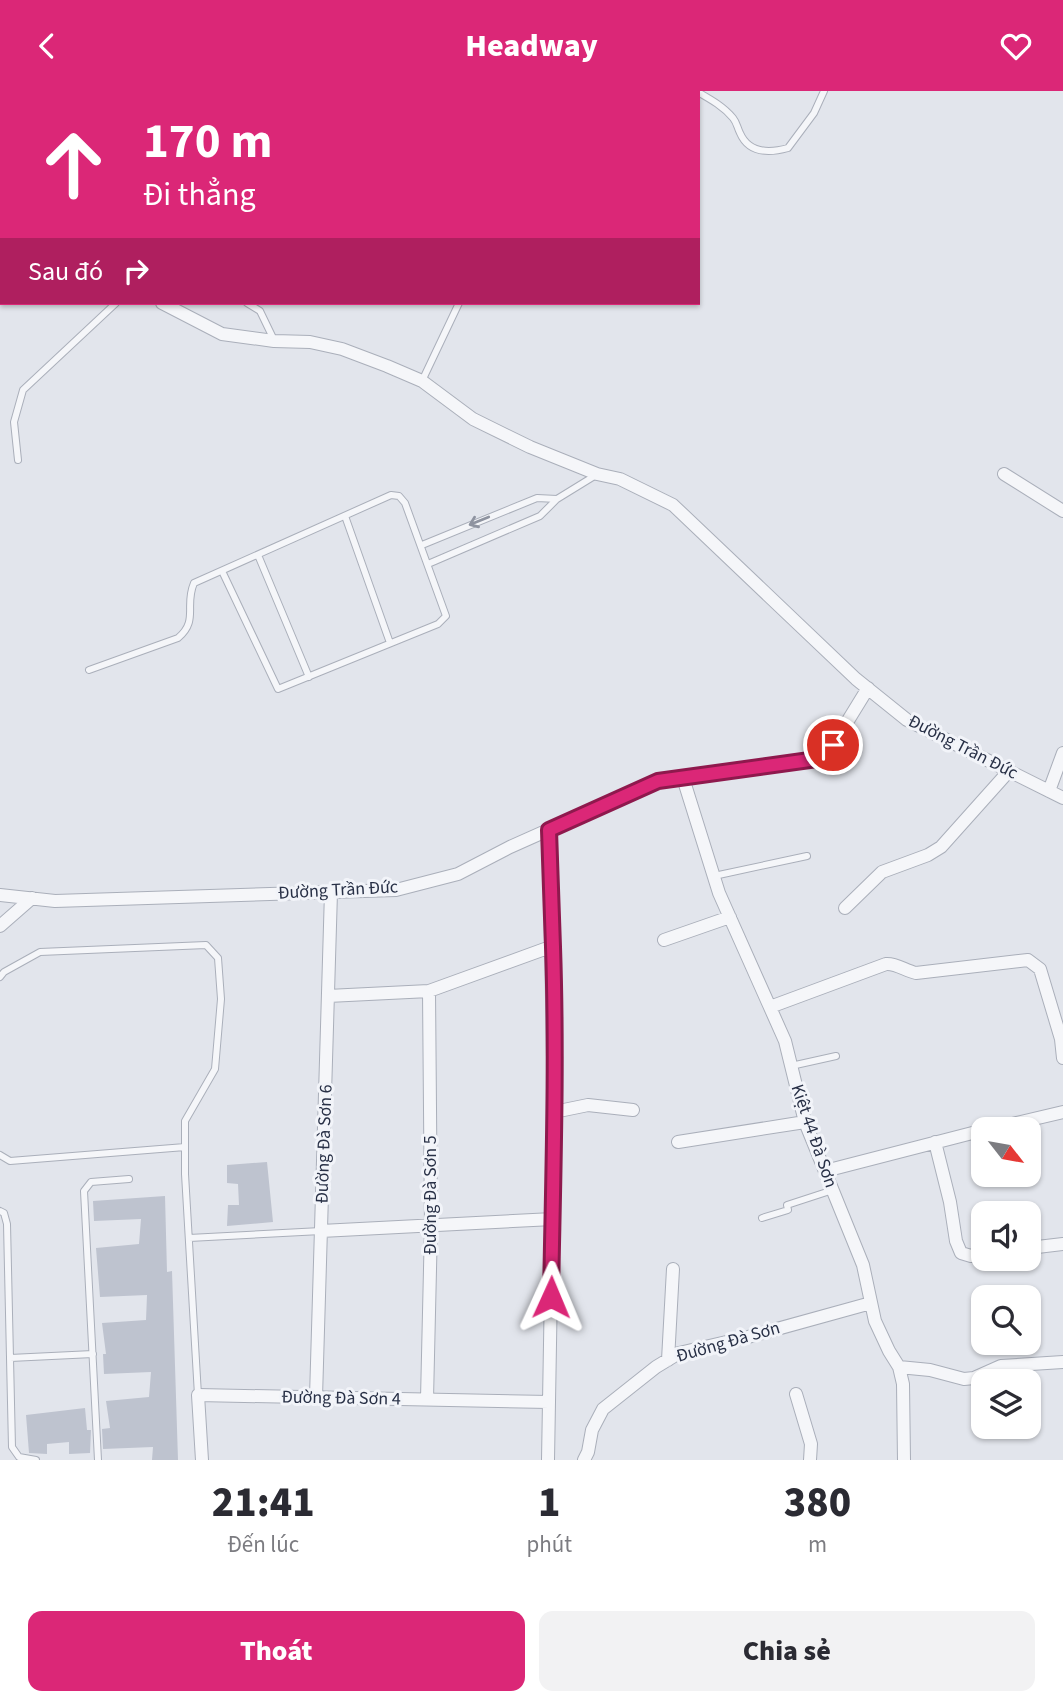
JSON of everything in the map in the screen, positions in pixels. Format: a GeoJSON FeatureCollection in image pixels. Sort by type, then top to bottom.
{"type":"FeatureCollection","features":[{"type":"Feature","properties":{"kind":"street","name":"Đường Trần Đức"},"geometry":{"type":"LineString","coordinates":[[166,305],[222,334],[274,341],[310,342],[342,349],[422,381],[473,419],[530,447],[597,474],[620,479],[673,505],[868,688],[906,720],[1063,798]]}},
{"type":"Feature","properties":{"kind":"street"},"geometry":{"type":"LineString","coordinates":[[1004,474],[1063,512]]}},
{"type":"Feature","properties":{"kind":"street","name":"Đường Trần Đức"},"geometry":{"type":"LineString","coordinates":[[0,895],[55,901],[396,890],[458,874],[658,781],[817,759],[833,745],[868,688]]}},
{"type":"Feature","properties":{"kind":"street"},"geometry":{"type":"LineString","coordinates":[[1049,791],[1063,753]]}},
{"type":"Feature","properties":{"kind":"street"},"geometry":{"type":"LineString","coordinates":[[845,908],[882,872],[928,855],[941,847],[1009,771]]}},
{"type":"Feature","properties":{"kind":"street","name":"Kiệt 44 Đà Sơn"},"geometry":{"type":"LineString","coordinates":[[683,778],[714,876],[785,1041],[805,1122],[863,1265],[874,1321],[899,1367],[903,1384],[904,1460]]}},
{"type":"Feature","properties":{"kind":"street"},"geometry":{"type":"LineString","coordinates":[[548,1460],[554,1112],[549,830]]}},
{"type":"Feature","properties":{"kind":"street","name":"Đường Đà Sơn 6"},"geometry":{"type":"LineString","coordinates":[[316,1397],[331,892]]}},
{"type":"Feature","properties":{"kind":"street"},"geometry":{"type":"LineString","coordinates":[[0,926],[32,898]]}},
{"type":"Feature","properties":{"kind":"street"},"geometry":{"type":"LineString","coordinates":[[664,940],[730,917]]}},
{"type":"Feature","properties":{"kind":"street"},"geometry":{"type":"LineString","coordinates":[[328,996],[429,991],[553,946]]}},
{"type":"Feature","properties":{"kind":"street"},"geometry":{"type":"LineString","coordinates":[[770,1007],[886,964],[916,973],[1023,959],[1033,961],[1040,969],[1063,1058]]}},
{"type":"Feature","properties":{"kind":"street","name":"Đường Đà Sơn 5"},"geometry":{"type":"LineString","coordinates":[[427,1399],[431,1226],[429,991]]}},
{"type":"Feature","properties":{"kind":"street"},"geometry":{"type":"LineString","coordinates":[[554,1112],[588,1105],[632,1109]]}},
{"type":"Feature","properties":{"kind":"street"},"geometry":{"type":"LineString","coordinates":[[1041,1117],[1063,1112]]}},
{"type":"Feature","properties":{"kind":"street"},"geometry":{"type":"LineString","coordinates":[[678,1142],[805,1122]]}},
{"type":"Feature","properties":{"kind":"street"},"geometry":{"type":"LineString","coordinates":[[825,1171],[971,1133]]}},
{"type":"Feature","properties":{"kind":"street"},"geometry":{"type":"LineString","coordinates":[[935,1142],[950,1202],[956,1241],[961,1253],[971,1256]]}},
{"type":"Feature","properties":{"kind":"street"},"geometry":{"type":"LineString","coordinates":[[321,1231],[553,1219]]}},
{"type":"Feature","properties":{"kind":"street"},"geometry":{"type":"LineString","coordinates":[[1041,1247],[1063,1244]]}},
{"type":"Feature","properties":{"kind":"street"},"geometry":{"type":"LineString","coordinates":[[668,1360],[673,1269]]}},
{"type":"Feature","properties":{"kind":"street","name":"Đường Đà Sơn"},"geometry":{"type":"LineString","coordinates":[[586,1456],[592,1430],[603,1409],[656,1367],[679,1353],[871,1303]]}},
{"type":"Feature","properties":{"kind":"street"},"geometry":{"type":"LineString","coordinates":[[899,1367],[930,1370],[964,1379],[974,1378],[1001,1366],[1063,1362]]}},
{"type":"Feature","properties":{"kind":"street"},"geometry":{"type":"LineString","coordinates":[[796,1394],[811,1444],[810,1460]]}},
{"type":"Feature","properties":{"kind":"street"},"geometry":{"type":"LineString","coordinates":[[198,1395],[202,1460]]}},
{"type":"Feature","properties":{"kind":"street","name":"Đường Đà Sơn 4"},"geometry":{"type":"LineString","coordinates":[[198,1395],[549,1402]]}},
{"type":"Feature","properties":{"kind":"lane"},"geometry":{"type":"LineString","coordinates":[[700,94],[728,112],[745,142],[753,149],[764,152],[788,148],[814,113],[824,91]]}},
{"type":"Feature","properties":{"kind":"lane"},"geometry":{"type":"LineString","coordinates":[[18,460],[14,422],[23,390],[114,305]]}},
{"type":"Feature","properties":{"kind":"lane"},"geometry":{"type":"LineString","coordinates":[[250,305],[260,311],[274,341]]}},
{"type":"Feature","properties":{"kind":"lane"},"geometry":{"type":"LineString","coordinates":[[422,381],[458,305]]}},
{"type":"Feature","properties":{"kind":"lane"},"geometry":{"type":"LineString","coordinates":[[428,564],[540,516],[557,499],[597,474]]}},
{"type":"Feature","properties":{"kind":"lane"},"geometry":{"type":"LineString","coordinates":[[89,670],[178,638],[188,629],[191,616],[189,595],[194,583],[391,495],[399,496],[405,503],[446,615],[438,624],[278,689],[222,571]]}},
{"type":"Feature","properties":{"kind":"lane"},"geometry":{"type":"LineString","coordinates":[[422,545],[537,498],[557,499]]}},
{"type":"Feature","properties":{"kind":"lane"},"geometry":{"type":"LineString","coordinates":[[345,516],[390,643]]}},
{"type":"Feature","properties":{"kind":"lane"},"geometry":{"type":"LineString","coordinates":[[258,555],[309,677]]}},
{"type":"Feature","properties":{"kind":"lane"},"geometry":{"type":"LineString","coordinates":[[714,876],[807,856]]}},
{"type":"Feature","properties":{"kind":"lane"},"geometry":{"type":"LineString","coordinates":[[0,977],[4,972],[40,952],[206,945],[219,958],[221,999],[215,1069],[185,1121],[198,1395]]}},
{"type":"Feature","properties":{"kind":"lane"},"geometry":{"type":"LineString","coordinates":[[791,1066],[836,1056]]}},
{"type":"Feature","properties":{"kind":"lane"},"geometry":{"type":"LineString","coordinates":[[0,1155],[10,1161],[185,1147]]}},
{"type":"Feature","properties":{"kind":"lane"},"geometry":{"type":"LineString","coordinates":[[98,1460],[84,1191],[91,1182],[129,1179]]}},
{"type":"Feature","properties":{"kind":"lane"},"geometry":{"type":"LineString","coordinates":[[762,1218],[788,1210],[787,1205],[833,1190]]}},
{"type":"Feature","properties":{"kind":"lane"},"geometry":{"type":"LineString","coordinates":[[0,1211],[4,1213],[7,1224],[12,1447],[19,1457],[36,1460]]}},
{"type":"Feature","properties":{"kind":"lane"},"geometry":{"type":"LineString","coordinates":[[189,1238],[321,1231]]}},
{"type":"Feature","properties":{"kind":"lane"},"geometry":{"type":"LineString","coordinates":[[10,1358],[93,1354]]}},
{"type":"Feature","properties":{"kind":"building"},"geometry":{"type":"Polygon","coordinates":[[[267,1162],[273,1222],[227,1226],[228,1205],[239,1205],[238,1184],[227,1183],[227,1165],[267,1162]]]}},
{"type":"Feature","properties":{"kind":"building"},"geometry":{"type":"Polygon","coordinates":[[[165,1196],[167,1272],[172,1271],[178,1460],[152,1460],[153,1447],[103,1449],[102,1429],[110,1428],[106,1401],[149,1397],[151,1372],[104,1374],[103,1354],[106,1354],[102,1323],[146,1320],[147,1295],[100,1297],[96,1248],[139,1244],[141,1219],[94,1221],[93,1201],[165,1196]]]}},
{"type":"Feature","properties":{"kind":"building"},"geometry":{"type":"Polygon","coordinates":[[[85,1408],[87,1430],[91,1430],[90,1453],[69,1454],[69,1442],[47,1444],[47,1454],[29,1453],[26,1415],[85,1408]]]}},
{"type":"Feature","properties":{"kind":"route"},"geometry":{"type":"LineString","coordinates":[[551,1297],[554,1112],[549,830],[658,781],[817,759],[833,745]]}}]}
